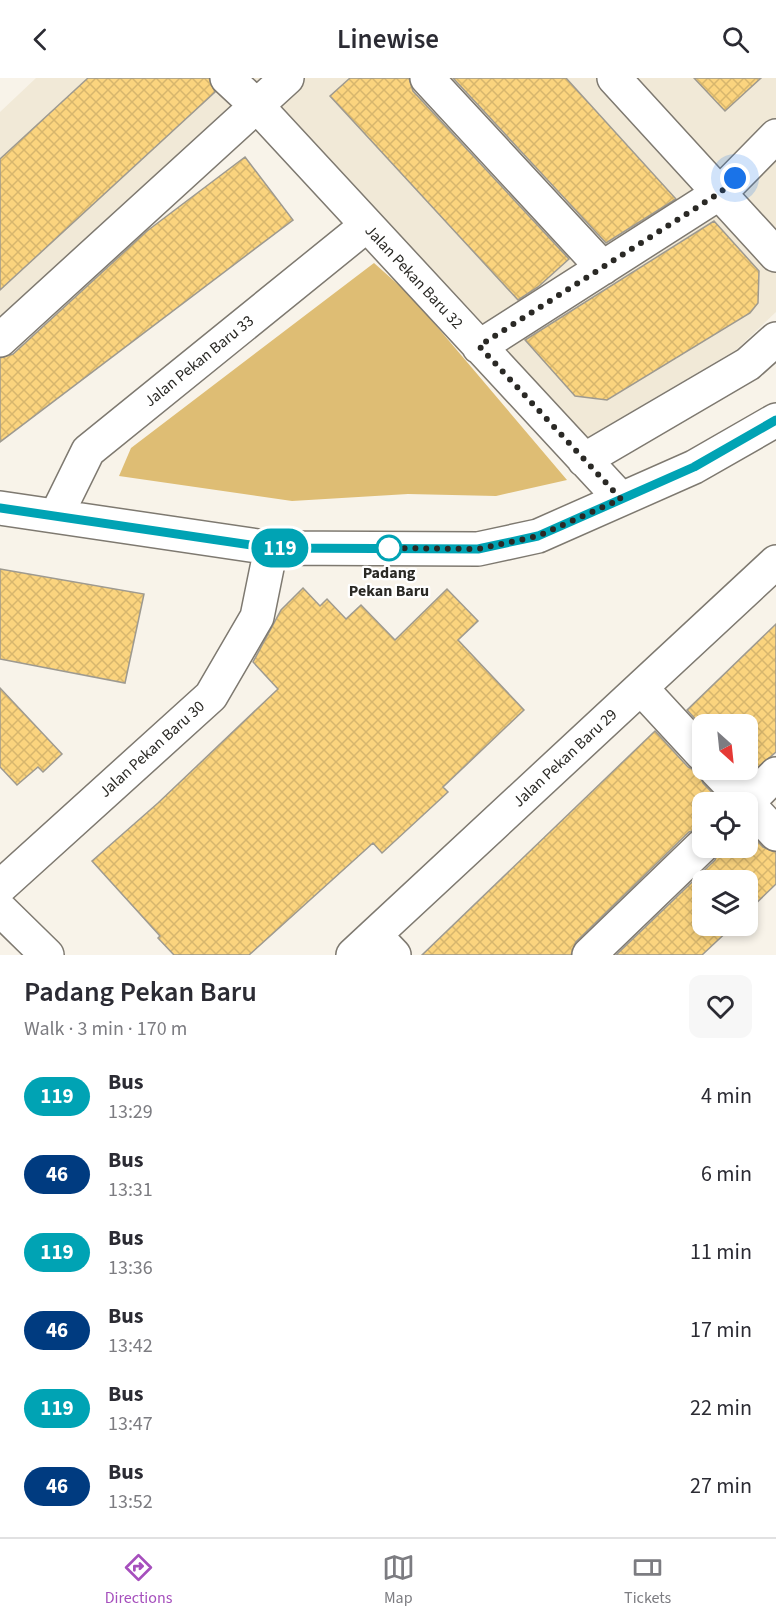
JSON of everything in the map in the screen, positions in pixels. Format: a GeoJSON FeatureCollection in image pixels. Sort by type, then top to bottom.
{"type":"FeatureCollection","features":[{"type":"Feature","properties":{"kind":"street","name":"Jalan Pekan Baru 32"},"geometry":{"type":"LineString","coordinates":[[227,78],[257,106],[621,499]]}},
{"type":"Feature","properties":{"kind":"street"},"geometry":{"type":"LineString","coordinates":[[0,340],[286,78]]}},
{"type":"Feature","properties":{"kind":"street"},"geometry":{"type":"LineString","coordinates":[[427,78],[603,268]]}},
{"type":"Feature","properties":{"kind":"street"},"geometry":{"type":"LineString","coordinates":[[614,78],[721,192],[776,255]]}},
{"type":"Feature","properties":{"kind":"street"},"geometry":{"type":"LineString","coordinates":[[479,346],[721,192],[776,136]]}},
{"type":"Feature","properties":{"kind":"street","name":"Jalan Pekan Baru 33"},"geometry":{"type":"LineString","coordinates":[[56,516],[88,451],[367,225]]}},
{"type":"Feature","properties":{"kind":"street"},"geometry":{"type":"LineString","coordinates":[[584,460],[748,364],[776,339]]}},
{"type":"Feature","properties":{"kind":"street"},"geometry":{"type":"LineString","coordinates":[[0,508],[271,548],[478,549],[538,536],[694,467],[776,420]]}},
{"type":"Feature","properties":{"kind":"street","name":"Jalan Pekan Baru 30"},"geometry":{"type":"LineString","coordinates":[[0,887],[211,696],[257,617],[271,548]]}},
{"type":"Feature","properties":{"kind":"street","name":"Jalan Pekan Baru 29"},"geometry":{"type":"LineString","coordinates":[[374,948],[641,688],[776,562]]}},
{"type":"Feature","properties":{"kind":"street"},"geometry":{"type":"LineString","coordinates":[[641,688],[692,743]]}},
{"type":"Feature","properties":{"kind":"street"},"geometry":{"type":"LineString","coordinates":[[758,792],[776,774]]}},
{"type":"Feature","properties":{"kind":"street"},"geometry":{"type":"LineString","coordinates":[[725,780],[737,792]]}},
{"type":"Feature","properties":{"kind":"street"},"geometry":{"type":"LineString","coordinates":[[758,815],[776,834]]}},
{"type":"Feature","properties":{"kind":"street"},"geometry":{"type":"LineString","coordinates":[[589,955],[692,856]]}},
{"type":"Feature","properties":{"kind":"street"},"geometry":{"type":"LineString","coordinates":[[0,909],[47,955]]}},
{"type":"Feature","properties":{"kind":"shaded area"},"geometry":{"type":"Polygon","coordinates":[[[36,78],[776,78],[776,312],[736,350],[583,440],[252,90],[0,325],[0,112],[36,78]]]}},
{"type":"Feature","properties":{"kind":"shaded area"},"geometry":{"type":"Polygon","coordinates":[[[374,263],[411,296],[567,480],[496,496],[408,494],[292,501],[119,476],[131,448],[374,263]]]}},
{"type":"Feature","properties":{"kind":"building"},"geometry":{"type":"Polygon","coordinates":[[[88,78],[209,78],[215,92],[0,290],[0,159],[88,78]]]}},
{"type":"Feature","properties":{"kind":"building"},"geometry":{"type":"Polygon","coordinates":[[[350,78],[409,78],[413,91],[569,259],[538,287],[518,300],[330,96],[350,78]]]}},
{"type":"Feature","properties":{"kind":"building"},"geometry":{"type":"Polygon","coordinates":[[[453,78],[566,78],[676,199],[606,243],[453,78]]]}},
{"type":"Feature","properties":{"kind":"building"},"geometry":{"type":"Polygon","coordinates":[[[694,78],[761,78],[725,111],[694,78]]]}},
{"type":"Feature","properties":{"kind":"building"},"geometry":{"type":"Polygon","coordinates":[[[245,157],[293,220],[0,442],[0,358],[13,354],[147,231],[245,157]]]}},
{"type":"Feature","properties":{"kind":"building"},"geometry":{"type":"Polygon","coordinates":[[[714,221],[759,271],[758,303],[750,313],[607,400],[575,396],[525,340],[714,221]]]}},
{"type":"Feature","properties":{"kind":"building"},"geometry":{"type":"Polygon","coordinates":[[[0,569],[144,594],[125,683],[0,659],[0,569]]]}},
{"type":"Feature","properties":{"kind":"building"},"geometry":{"type":"Polygon","coordinates":[[[303,588],[320,606],[327,599],[346,619],[361,605],[395,640],[447,589],[478,621],[458,640],[524,710],[443,787],[448,792],[382,853],[373,843],[249,955],[174,955],[158,938],[160,936],[92,861],[158,803],[278,689],[253,662],[281,610],[303,588]]]}},
{"type":"Feature","properties":{"kind":"building"},"geometry":{"type":"Polygon","coordinates":[[[776,624],[776,752],[758,767],[758,714],[692,715],[687,710],[776,624]]]}},
{"type":"Feature","properties":{"kind":"building"},"geometry":{"type":"Polygon","coordinates":[[[0,688],[62,754],[43,772],[38,767],[17,785],[0,767],[0,688]]]}},
{"type":"Feature","properties":{"kind":"building"},"geometry":{"type":"Polygon","coordinates":[[[655,731],[692,769],[692,780],[702,780],[712,792],[692,792],[692,831],[576,942],[571,955],[422,955],[655,731]]]}},
{"type":"Feature","properties":{"kind":"building"},"geometry":{"type":"Polygon","coordinates":[[[758,842],[763,847],[776,852],[776,884],[758,901],[758,870],[705,870],[716,858],[758,858],[758,842]]]}},
{"type":"Feature","properties":{"kind":"building"},"geometry":{"type":"Polygon","coordinates":[[[692,882],[692,936],[722,936],[702,955],[616,955],[692,882]]]}},
{"type":"Feature","properties":{"kind":"bus line","name":"119"},"geometry":{"type":"LineString","coordinates":[[0,508],[271,548],[478,549],[538,536],[694,467],[776,420]]}},
{"type":"Feature","properties":{"kind":"place","name":"Padang Pekan Baru"},"geometry":{"type":"Point","coordinates":[389,548]}},
{"type":"Feature","properties":{"kind":"route"},"geometry":{"type":"LineString","coordinates":[[389,548],[386,548],[478,549],[538,536],[621,499],[479,346],[721,192],[735,178]]}}]}
